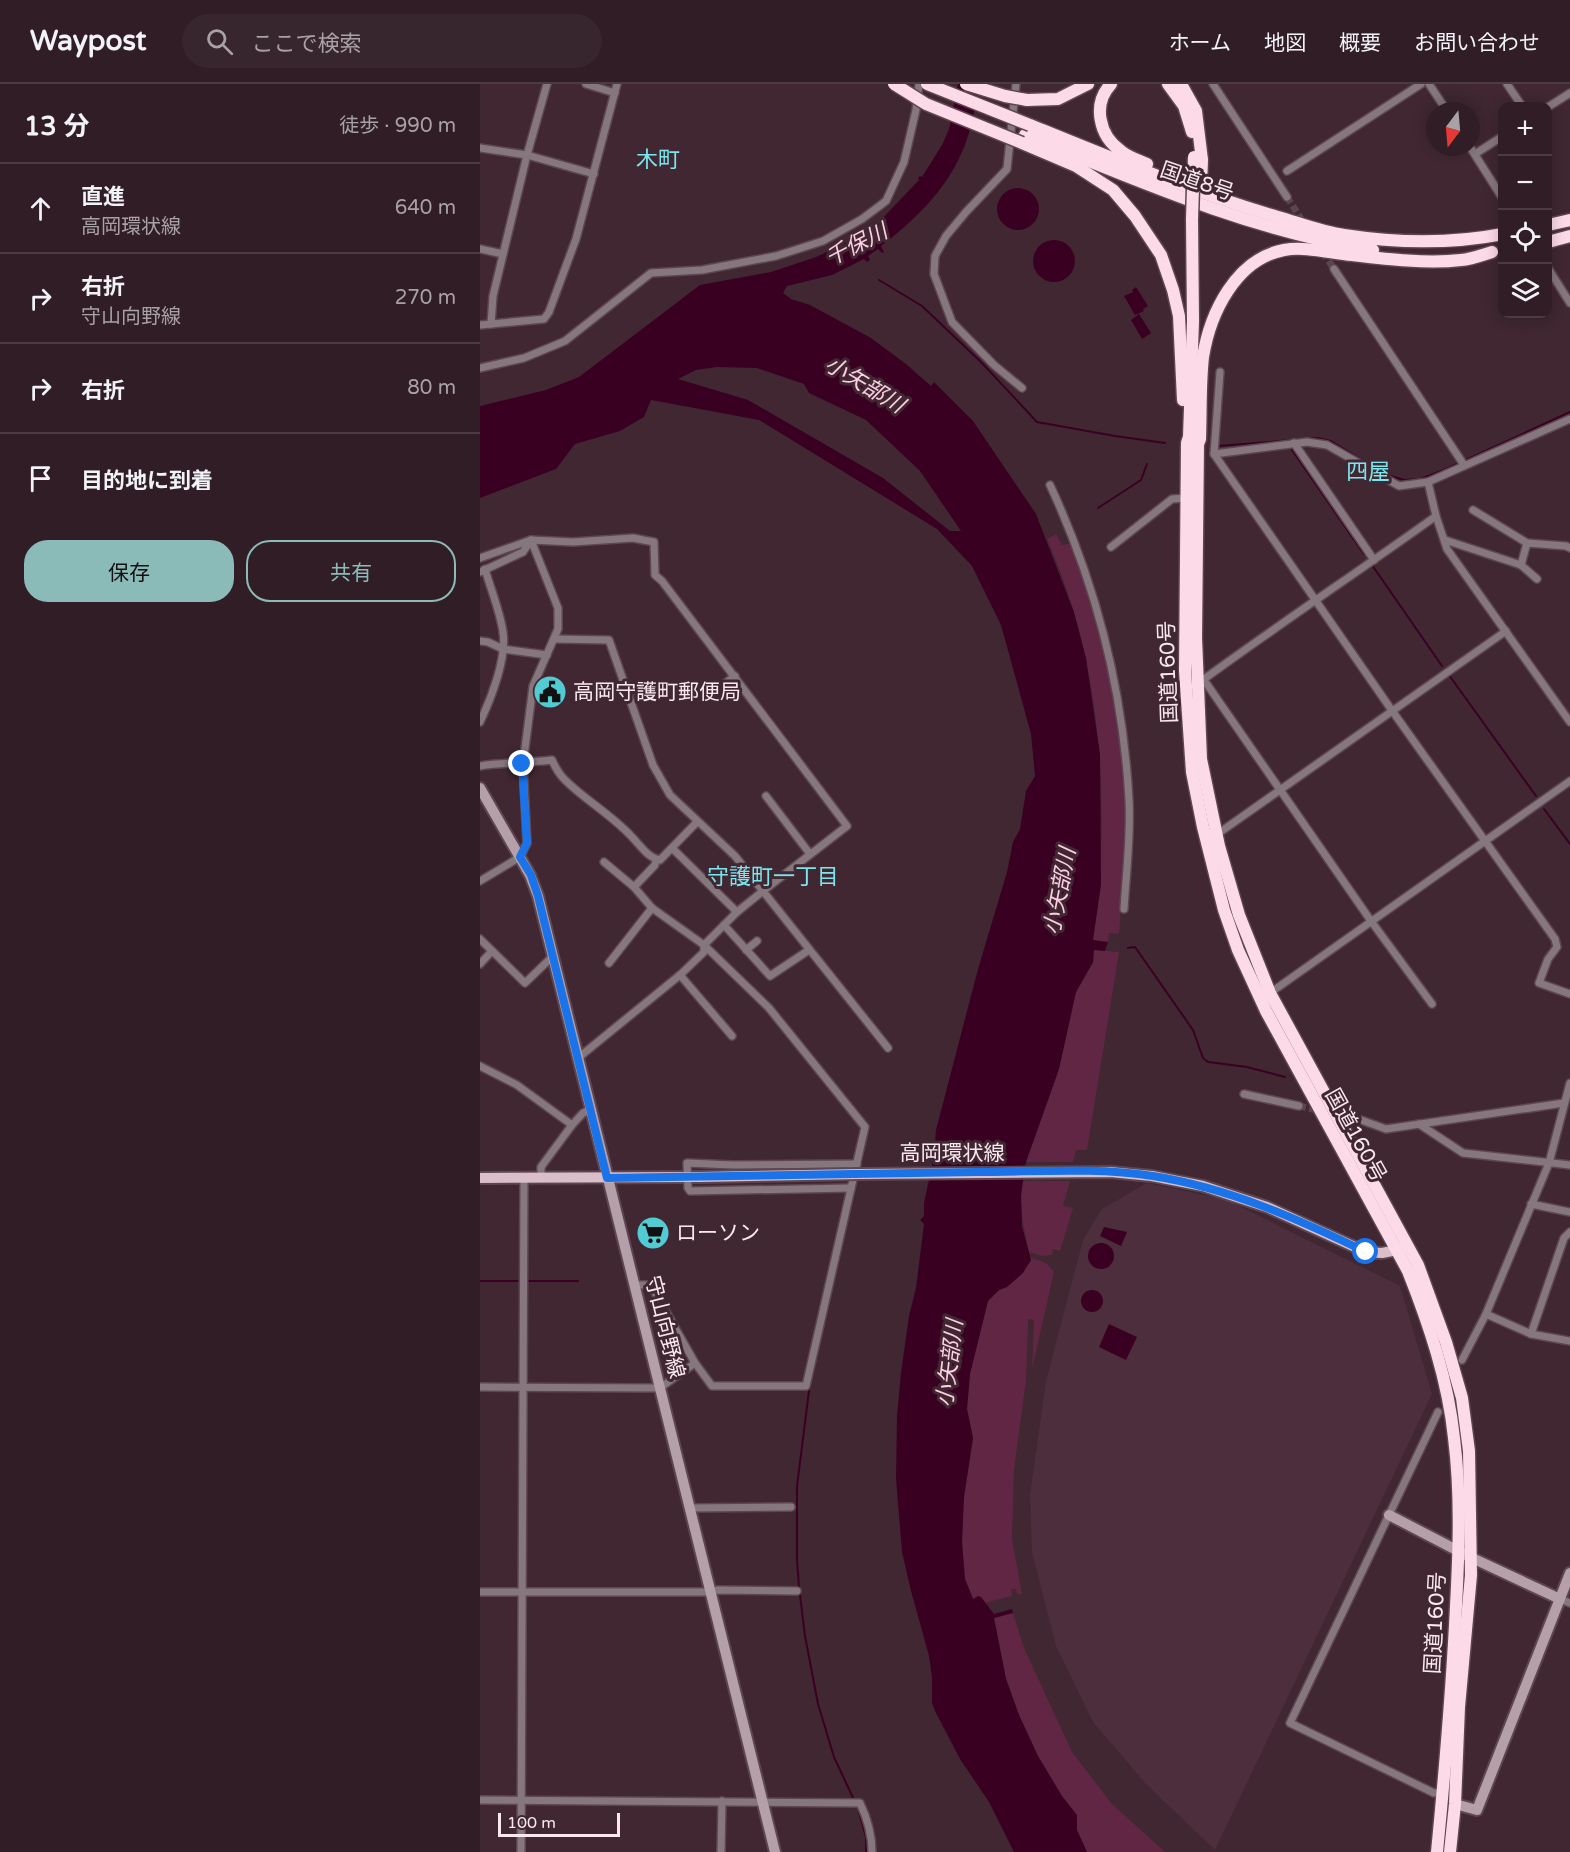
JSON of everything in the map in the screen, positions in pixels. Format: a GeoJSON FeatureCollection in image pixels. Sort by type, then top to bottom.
{"type":"FeatureCollection","features":[{"type":"Feature","properties":{"kind":"highway","name":"国道8号"},"geometry":{"type":"LineString","coordinates":[[894,84],[1140,182],[1293,234],[1340,245],[1392,253],[1437,255],[1497,251]]}},
{"type":"Feature","properties":{"kind":"highway","name":"国道8号"},"geometry":{"type":"LineString","coordinates":[[927,84],[1026,135],[1116,160],[1222,200],[1341,235],[1426,241],[1498,235]]}},
{"type":"Feature","properties":{"kind":"highway"},"geometry":{"type":"LineString","coordinates":[[966,84],[1027,100],[1058,99],[1088,84]]}},
{"type":"Feature","properties":{"kind":"highway"},"geometry":{"type":"LineString","coordinates":[[1111,84],[1100,102],[1099,113],[1107,137],[1119,151],[1216,193],[1222,200]]}},
{"type":"Feature","properties":{"kind":"highway"},"geometry":{"type":"LineString","coordinates":[[1168,84],[1181,100],[1189,118],[1198,158]]}},
{"type":"Feature","properties":{"kind":"highway"},"geometry":{"type":"LineString","coordinates":[[1181,84],[1196,111],[1198,158],[1196,438],[1192,444]]}},
{"type":"Feature","properties":{"kind":"highway"},"geometry":{"type":"LineString","coordinates":[[1026,135],[1113,190],[1136,216],[1161,255],[1179,316],[1185,437],[1192,444]]}},
{"type":"Feature","properties":{"kind":"highway"},"geometry":{"type":"LineString","coordinates":[[1552,224],[1570,220]]}},
{"type":"Feature","properties":{"kind":"highway"},"geometry":{"type":"LineString","coordinates":[[1552,241],[1570,236]]}},
{"type":"Feature","properties":{"kind":"highway"},"geometry":{"type":"LineString","coordinates":[[1192,444],[1200,439],[1203,357],[1210,327],[1232,284],[1256,261],[1273,253],[1299,249],[1384,259],[1446,261],[1462,260],[1497,251]]}},
{"type":"Feature","properties":{"kind":"highway","name":"国道160号"},"geometry":{"type":"LineString","coordinates":[[1192,444],[1186,498],[1185,671],[1192,772],[1224,910],[1238,950],[1266,1011],[1403,1249],[1418,1265],[1446,1342],[1462,1398],[1469,1450],[1471,1575],[1459,1707],[1455,1804],[1450,1852]]}},
{"type":"Feature","properties":{"kind":"highway","name":"国道160号"},"geometry":{"type":"LineString","coordinates":[[1192,444],[1196,638],[1201,682],[1201,759],[1216,835],[1239,915],[1270,993],[1403,1249],[1408,1271],[1439,1362],[1450,1407],[1457,1484],[1458,1550],[1453,1668],[1437,1852]]}},
{"type":"Feature","properties":{"kind":"main road","name":"守山向野線"},"geometry":{"type":"LineString","coordinates":[[480,788],[531,875],[538,896],[775,1852]]}},
{"type":"Feature","properties":{"kind":"main road","name":"高岡環状線"},"geometry":{"type":"LineString","coordinates":[[480,1178],[700,1177],[859,1169],[881,1173],[1110,1172],[1152,1176],[1203,1186],[1268,1207],[1366,1252],[1382,1253],[1403,1249]]}},
{"type":"Feature","properties":{"kind":"main road"},"geometry":{"type":"LineString","coordinates":[[1389,1515],[1470,1557],[1565,1601]]}},
{"type":"Feature","properties":{"kind":"main road"},"geometry":{"type":"LineString","coordinates":[[1455,1804],[1477,1810],[1565,1601],[1570,1573]]}},
{"type":"Feature","properties":{"kind":"street"},"geometry":{"type":"LineString","coordinates":[[492,324],[493,296],[527,155],[548,84]]}},
{"type":"Feature","properties":{"kind":"street"},"geometry":{"type":"LineString","coordinates":[[586,84],[615,93]]}},
{"type":"Feature","properties":{"kind":"street"},"geometry":{"type":"LineString","coordinates":[[480,325],[544,319],[549,312],[576,239],[617,84]]}},
{"type":"Feature","properties":{"kind":"street"},"geometry":{"type":"LineString","coordinates":[[480,368],[524,358],[566,341],[651,273],[702,270],[776,256],[823,241],[862,219],[886,201],[904,162],[920,84]]}},
{"type":"Feature","properties":{"kind":"street"},"geometry":{"type":"LineString","coordinates":[[1016,84],[1007,169],[946,236],[935,256],[934,274],[952,322],[994,365],[1022,388]]}},
{"type":"Feature","properties":{"kind":"street"},"geometry":{"type":"LineString","coordinates":[[1213,84],[1287,197]]}},
{"type":"Feature","properties":{"kind":"street"},"geometry":{"type":"LineString","coordinates":[[1287,171],[1421,84]]}},
{"type":"Feature","properties":{"kind":"street"},"geometry":{"type":"LineString","coordinates":[[1429,84],[1441,102]]}},
{"type":"Feature","properties":{"kind":"street"},"geometry":{"type":"LineString","coordinates":[[1507,84],[1519,102]]}},
{"type":"Feature","properties":{"kind":"street"},"geometry":{"type":"LineString","coordinates":[[1552,104],[1570,93]]}},
{"type":"Feature","properties":{"kind":"street"},"geometry":{"type":"LineString","coordinates":[[1480,151],[1498,139]]}},
{"type":"Feature","properties":{"kind":"street"},"geometry":{"type":"LineString","coordinates":[[480,148],[527,155],[594,174]]}},
{"type":"Feature","properties":{"kind":"street"},"geometry":{"type":"LineString","coordinates":[[1476,156],[1498,191]]}},
{"type":"Feature","properties":{"kind":"street"},"geometry":{"type":"LineString","coordinates":[[480,249],[503,254]]}},
{"type":"Feature","properties":{"kind":"street"},"geometry":{"type":"LineString","coordinates":[[1334,269],[1464,465]]}},
{"type":"Feature","properties":{"kind":"street"},"geometry":{"type":"LineString","coordinates":[[1552,274],[1570,303]]}},
{"type":"Feature","properties":{"kind":"street"},"geometry":{"type":"LineString","coordinates":[[1220,372],[1214,454],[1314,600],[1555,939],[1557,947],[1548,959],[1539,983],[1570,994]]}},
{"type":"Feature","properties":{"kind":"street"},"geometry":{"type":"LineString","coordinates":[[1214,454],[1293,443],[1307,442],[1327,445],[1399,486],[1428,482],[1570,419]]}},
{"type":"Feature","properties":{"kind":"street"},"geometry":{"type":"LineString","coordinates":[[1293,443],[1374,560]]}},
{"type":"Feature","properties":{"kind":"street"},"geometry":{"type":"LineString","coordinates":[[1428,482],[1447,549],[1570,722]]}},
{"type":"Feature","properties":{"kind":"street"},"geometry":{"type":"LineString","coordinates":[[1050,485],[1071,530],[1105,636],[1124,739],[1130,802],[1124,909]]}},
{"type":"Feature","properties":{"kind":"street"},"geometry":{"type":"LineString","coordinates":[[1111,548],[1172,499],[1186,498]]}},
{"type":"Feature","properties":{"kind":"street"},"geometry":{"type":"LineString","coordinates":[[1473,510],[1527,543],[1570,548]]}},
{"type":"Feature","properties":{"kind":"street"},"geometry":{"type":"LineString","coordinates":[[1432,1004],[1371,921],[1281,789],[1201,682],[1436,516]]}},
{"type":"Feature","properties":{"kind":"street"},"geometry":{"type":"LineString","coordinates":[[480,558],[531,540],[573,542],[633,538],[654,542],[655,575],[735,676],[847,826],[737,912],[704,945],[704,952],[680,975],[578,1058]]}},
{"type":"Feature","properties":{"kind":"street"},"geometry":{"type":"LineString","coordinates":[[480,722],[492,697],[503,648],[503,633],[483,571],[523,552],[531,540]]}},
{"type":"Feature","properties":{"kind":"street"},"geometry":{"type":"LineString","coordinates":[[480,881],[520,857],[527,843],[522,764],[533,686],[558,628],[558,608],[531,540]]}},
{"type":"Feature","properties":{"kind":"street"},"geometry":{"type":"LineString","coordinates":[[1445,540],[1521,565],[1537,579]]}},
{"type":"Feature","properties":{"kind":"street"},"geometry":{"type":"LineString","coordinates":[[1521,565],[1527,543]]}},
{"type":"Feature","properties":{"kind":"street"},"geometry":{"type":"LineString","coordinates":[[1216,835],[1506,631]]}},
{"type":"Feature","properties":{"kind":"street"},"geometry":{"type":"LineString","coordinates":[[554,639],[609,640],[653,765],[670,795],[735,856],[888,1048]]}},
{"type":"Feature","properties":{"kind":"street"},"geometry":{"type":"LineString","coordinates":[[480,641],[503,648],[547,655]]}},
{"type":"Feature","properties":{"kind":"street"},"geometry":{"type":"LineString","coordinates":[[627,691],[663,688],[709,695],[735,676]]}},
{"type":"Feature","properties":{"kind":"street"},"geometry":{"type":"LineString","coordinates":[[480,766],[552,760],[564,779],[625,829],[646,852],[656,859],[660,860],[697,822]]}},
{"type":"Feature","properties":{"kind":"street"},"geometry":{"type":"LineString","coordinates":[[1270,993],[1570,781]]}},
{"type":"Feature","properties":{"kind":"street"},"geometry":{"type":"LineString","coordinates":[[766,796],[810,854]]}},
{"type":"Feature","properties":{"kind":"street"},"geometry":{"type":"LineString","coordinates":[[672,848],[737,912]]}},
{"type":"Feature","properties":{"kind":"street"},"geometry":{"type":"LineString","coordinates":[[634,887],[655,865],[656,859]]}},
{"type":"Feature","properties":{"kind":"street"},"geometry":{"type":"LineString","coordinates":[[604,862],[634,887],[652,908],[704,945],[769,1008],[865,1127],[859,1169],[852,1188],[806,1386],[712,1386],[695,1364],[653,1289],[647,1285],[634,1285]]}},
{"type":"Feature","properties":{"kind":"street"},"geometry":{"type":"LineString","coordinates":[[609,963],[652,908]]}},
{"type":"Feature","properties":{"kind":"street"},"geometry":{"type":"LineString","coordinates":[[724,926],[770,976],[810,950]]}},
{"type":"Feature","properties":{"kind":"street"},"geometry":{"type":"LineString","coordinates":[[480,939],[525,982],[553,956]]}},
{"type":"Feature","properties":{"kind":"street"},"geometry":{"type":"LineString","coordinates":[[746,950],[757,941]]}},
{"type":"Feature","properties":{"kind":"street"},"geometry":{"type":"LineString","coordinates":[[480,964],[492,951]]}},
{"type":"Feature","properties":{"kind":"street"},"geometry":{"type":"LineString","coordinates":[[680,975],[732,1036]]}},
{"type":"Feature","properties":{"kind":"street"},"geometry":{"type":"LineString","coordinates":[[480,1066],[517,1086],[572,1125]]}},
{"type":"Feature","properties":{"kind":"street"},"geometry":{"type":"LineString","coordinates":[[1462,1360],[1486,1314],[1549,1163],[1570,1083]]}},
{"type":"Feature","properties":{"kind":"street"},"geometry":{"type":"LineString","coordinates":[[1244,1094],[1299,1106]]}},
{"type":"Feature","properties":{"kind":"street"},"geometry":{"type":"LineString","coordinates":[[1361,1120],[1386,1129],[1564,1102]]}},
{"type":"Feature","properties":{"kind":"street"},"geometry":{"type":"LineString","coordinates":[[541,1178],[540,1167],[572,1125],[583,1113],[592,1109]]}},
{"type":"Feature","properties":{"kind":"street"},"geometry":{"type":"LineString","coordinates":[[1419,1124],[1463,1153],[1570,1165]]}},
{"type":"Feature","properties":{"kind":"street"},"geometry":{"type":"LineString","coordinates":[[852,1188],[695,1192],[688,1188],[687,1163],[859,1169]]}},
{"type":"Feature","properties":{"kind":"street"},"geometry":{"type":"LineString","coordinates":[[521,1852],[524,1178]]}},
{"type":"Feature","properties":{"kind":"street"},"geometry":{"type":"LineString","coordinates":[[1532,1204],[1570,1212]]}},
{"type":"Feature","properties":{"kind":"street"},"geometry":{"type":"LineString","coordinates":[[1531,1334],[1564,1238],[1570,1232]]}},
{"type":"Feature","properties":{"kind":"street"},"geometry":{"type":"LineString","coordinates":[[1486,1314],[1531,1334],[1570,1341]]}},
{"type":"Feature","properties":{"kind":"street"},"geometry":{"type":"LineString","coordinates":[[480,1387],[660,1388],[695,1364]]}},
{"type":"Feature","properties":{"kind":"street"},"geometry":{"type":"LineString","coordinates":[[1438,1412],[1290,1723],[1434,1793],[1443,1792]]}},
{"type":"Feature","properties":{"kind":"street"},"geometry":{"type":"LineString","coordinates":[[690,1508],[790,1507]]}},
{"type":"Feature","properties":{"kind":"street"},"geometry":{"type":"LineString","coordinates":[[480,1592],[797,1591]]}},
{"type":"Feature","properties":{"kind":"street"},"geometry":{"type":"LineString","coordinates":[[480,1800],[860,1803],[869,1822],[872,1852]]}},
{"type":"Feature","properties":{"kind":"street"},"geometry":{"type":"LineString","coordinates":[[722,1801],[722,1852]]}},
{"type":"Feature","properties":{"kind":"shaded area"},"geometry":{"type":"Polygon","coordinates":[[[1056,534],[1062,545],[1073,543],[1098,621],[1117,716],[1125,794],[1126,839],[1119,934],[1109,933],[1108,942],[1093,941],[1101,839],[1098,737],[1091,686],[1080,636],[1066,587],[1047,539],[1056,534]]]}},
{"type":"Feature","properties":{"kind":"shaded area"},"geometry":{"type":"Polygon","coordinates":[[[1094,950],[1119,952],[1087,1150],[1076,1150],[1073,1162],[1026,1162],[1059,1069],[1076,992],[1093,963],[1094,950]]]}},
{"type":"Feature","properties":{"kind":"shaded area"},"geometry":{"type":"Polygon","coordinates":[[[1023,1181],[1070,1181],[1063,1206],[1073,1208],[1060,1251],[1053,1249],[1052,1255],[1042,1256],[1029,1252],[1021,1209],[1023,1181]]]}},
{"type":"Feature","properties":{"kind":"shaded area"},"geometry":{"type":"Polygon","coordinates":[[[1147,1183],[1227,1200],[1400,1286],[1432,1394],[1215,1850],[1145,1783],[1093,1722],[1056,1646],[1032,1552],[1030,1495],[1046,1381],[1083,1240],[1102,1209],[1147,1183]]]}},
{"type":"Feature","properties":{"kind":"shaded area"},"geometry":{"type":"Polygon","coordinates":[[[1030,1257],[1046,1263],[1054,1272],[1032,1369],[1034,1320],[1028,1319],[1026,1380],[1014,1470],[1012,1539],[1022,1594],[1017,1594],[1016,1589],[1011,1589],[1012,1596],[984,1603],[981,1597],[974,1600],[965,1579],[962,1542],[964,1497],[973,1438],[967,1409],[970,1374],[988,1301],[999,1290],[1007,1287],[1031,1261],[1030,1257]]]}},
{"type":"Feature","properties":{"kind":"shaded area"},"geometry":{"type":"Polygon","coordinates":[[[1013,1613],[1024,1648],[1072,1752],[1112,1804],[1165,1852],[1087,1852],[1077,1830],[1077,1816],[1038,1756],[1019,1715],[1006,1678],[994,1618],[1013,1613]]]}},
{"type":"Feature","properties":{"kind":"water"},"geometry":{"type":"Polygon","coordinates":[[[958,84],[977,84],[972,121],[959,159],[926,206],[881,246],[884,252],[878,249],[868,256],[870,260],[867,262],[864,259],[832,275],[787,286],[783,293],[871,338],[931,386],[934,382],[973,421],[1036,514],[1074,612],[1086,658],[1100,754],[1101,885],[1093,940],[1108,942],[1105,951],[1094,950],[1093,962],[1076,992],[1059,1069],[1026,1162],[1021,1195],[1022,1226],[1031,1260],[1023,1273],[988,1301],[970,1374],[967,1409],[973,1438],[964,1497],[962,1542],[965,1579],[973,1599],[981,1597],[994,1614],[1012,1609],[1013,1613],[994,1618],[1006,1679],[1019,1715],[1038,1756],[1062,1796],[1077,1815],[1077,1830],[1087,1852],[1014,1852],[989,1802],[960,1759],[935,1711],[932,1703],[929,1656],[902,1552],[896,1479],[897,1416],[901,1373],[909,1316],[916,1288],[924,1224],[920,1220],[924,1216],[936,1130],[978,969],[1007,872],[1013,842],[1020,829],[1026,791],[1035,776],[1031,734],[1001,625],[972,566],[937,529],[759,420],[651,400],[644,417],[620,431],[575,444],[556,469],[480,498],[480,406],[546,390],[579,377],[700,285],[771,272],[816,257],[844,244],[878,223],[919,180],[918,178],[922,177],[949,129],[958,84]],[[717,367],[696,370],[678,379],[748,400],[883,478],[950,531],[961,531],[920,471],[866,420],[809,393],[804,384],[757,368],[717,367]]]}},
{"type":"Feature","properties":{"kind":"water"},"geometry":{"type":"Polygon","coordinates":[[[1018,188],[1033,194],[1039,209],[1033,224],[1018,230],[1003,224],[997,209],[1003,194],[1018,188]]]}},
{"type":"Feature","properties":{"kind":"water"},"geometry":{"type":"Polygon","coordinates":[[[1054,240],[1069,246],[1075,261],[1069,276],[1054,282],[1039,276],[1033,261],[1039,246],[1054,240]]]}},
{"type":"Feature","properties":{"kind":"water"},"geometry":{"type":"Polygon","coordinates":[[[1136,287],[1148,306],[1143,309],[1144,311],[1135,315],[1124,296],[1133,292],[1132,290],[1136,287]]]}},
{"type":"Feature","properties":{"kind":"water"},"geometry":{"type":"Polygon","coordinates":[[[1139,314],[1151,333],[1142,339],[1131,320],[1139,314]]]}},
{"type":"Feature","properties":{"kind":"water"},"geometry":{"type":"Polygon","coordinates":[[[1104,1227],[1127,1232],[1121,1246],[1100,1236],[1104,1227]]]}},
{"type":"Feature","properties":{"kind":"water"},"geometry":{"type":"Polygon","coordinates":[[[1101,1243],[1110,1247],[1114,1256],[1110,1265],[1101,1269],[1092,1265],[1088,1256],[1092,1247],[1101,1243]]]}},
{"type":"Feature","properties":{"kind":"water"},"geometry":{"type":"Polygon","coordinates":[[[1092,1290],[1100,1293],[1103,1301],[1100,1309],[1092,1312],[1084,1309],[1081,1301],[1084,1293],[1092,1290]]]}},
{"type":"Feature","properties":{"kind":"water"},"geometry":{"type":"Polygon","coordinates":[[[1109,1324],[1137,1337],[1126,1360],[1099,1347],[1109,1324]]]}},
{"type":"Feature","properties":{"kind":"waterway"},"geometry":{"type":"LineString","coordinates":[[879,280],[922,306],[982,363],[1037,422],[1165,443]]}},
{"type":"Feature","properties":{"kind":"waterway"},"geometry":{"type":"LineString","coordinates":[[1384,474],[1404,480],[1420,479],[1570,412]]}},
{"type":"Feature","properties":{"kind":"waterway"},"geometry":{"type":"LineString","coordinates":[[1218,446],[1317,438],[1331,441],[1379,471]]}},
{"type":"Feature","properties":{"kind":"waterway"},"geometry":{"type":"LineString","coordinates":[[1290,447],[1364,554]]}},
{"type":"Feature","properties":{"kind":"waterway"},"geometry":{"type":"LineString","coordinates":[[1098,508],[1141,480],[1147,464]]}},
{"type":"Feature","properties":{"kind":"waterway"},"geometry":{"type":"LineString","coordinates":[[1372,565],[1442,666]]}},
{"type":"Feature","properties":{"kind":"waterway"},"geometry":{"type":"LineString","coordinates":[[1449,675],[1536,796]]}},
{"type":"Feature","properties":{"kind":"waterway"},"geometry":{"type":"LineString","coordinates":[[1544,809],[1570,844]]}},
{"type":"Feature","properties":{"kind":"waterway"},"geometry":{"type":"LineString","coordinates":[[1128,948],[1135,947],[1193,1030],[1203,1058],[1208,1062],[1247,1067],[1285,1077]]}},
{"type":"Feature","properties":{"kind":"waterway"},"geometry":{"type":"LineString","coordinates":[[859,1137],[861,1127]]}},
{"type":"Feature","properties":{"kind":"waterway"},"geometry":{"type":"LineString","coordinates":[[820,1309],[848,1189]]}},
{"type":"Feature","properties":{"kind":"waterway"},"geometry":{"type":"LineString","coordinates":[[480,1281],[521,1281]]}},
{"type":"Feature","properties":{"kind":"waterway"},"geometry":{"type":"LineString","coordinates":[[526,1281],[578,1281]]}},
{"type":"Feature","properties":{"kind":"waterway"},"geometry":{"type":"LineString","coordinates":[[810,1383],[797,1486],[799,1587],[805,1636],[818,1704],[834,1757],[854,1800]]}},
{"type":"Feature","properties":{"kind":"waterway"},"geometry":{"type":"LineString","coordinates":[[857,1805],[866,1837],[866,1852]]}},
{"type":"Feature","properties":{"kind":"tunnel"},"geometry":{"type":"LineString","coordinates":[[1287,197],[1305,225]]}},
{"type":"Feature","properties":{"kind":"tunnel"},"geometry":{"type":"LineString","coordinates":[[1323,252],[1334,269]]}},
{"type":"Feature","properties":{"kind":"tunnel"},"geometry":{"type":"LineString","coordinates":[[1299,1106],[1321,1111]]}},
{"type":"Feature","properties":{"kind":"tunnel"},"geometry":{"type":"LineString","coordinates":[[1337,1115],[1361,1120]]}},
{"type":"Feature","properties":{"kind":"place","name":"高岡守護町郵便局"},"geometry":{"type":"Point","coordinates":[550,692]}},
{"type":"Feature","properties":{"kind":"place","name":"ローソン"},"geometry":{"type":"Point","coordinates":[653,1233]}},
{"type":"Feature","properties":{"kind":"district","name":"木町"},"geometry":{"type":"Point","coordinates":[658,159]}},
{"type":"Feature","properties":{"kind":"district","name":"四屋"},"geometry":{"type":"Point","coordinates":[1368,471]}},
{"type":"Feature","properties":{"kind":"district","name":"守護町一丁目"},"geometry":{"type":"Point","coordinates":[773,876]}},
{"type":"Feature","properties":{"kind":"route"},"geometry":{"type":"LineString","coordinates":[[522,764],[527,843],[520,857],[531,875],[538,896],[592,1109],[607,1178],[1110,1172],[1152,1176],[1203,1186],[1268,1207],[1366,1252]]}},
{"type":"Feature","properties":{"kind":"water label","name":"千保川"},"geometry":{"type":"Point","coordinates":[856,244]}},
{"type":"Feature","properties":{"kind":"water label","name":"小矢部川"},"geometry":{"type":"Point","coordinates":[865,384]}},
{"type":"Feature","properties":{"kind":"water label","name":"小矢部川"},"geometry":{"type":"Point","coordinates":[1059,891]}},
{"type":"Feature","properties":{"kind":"water label","name":"小矢部川"},"geometry":{"type":"Point","coordinates":[949,1363]}}]}
